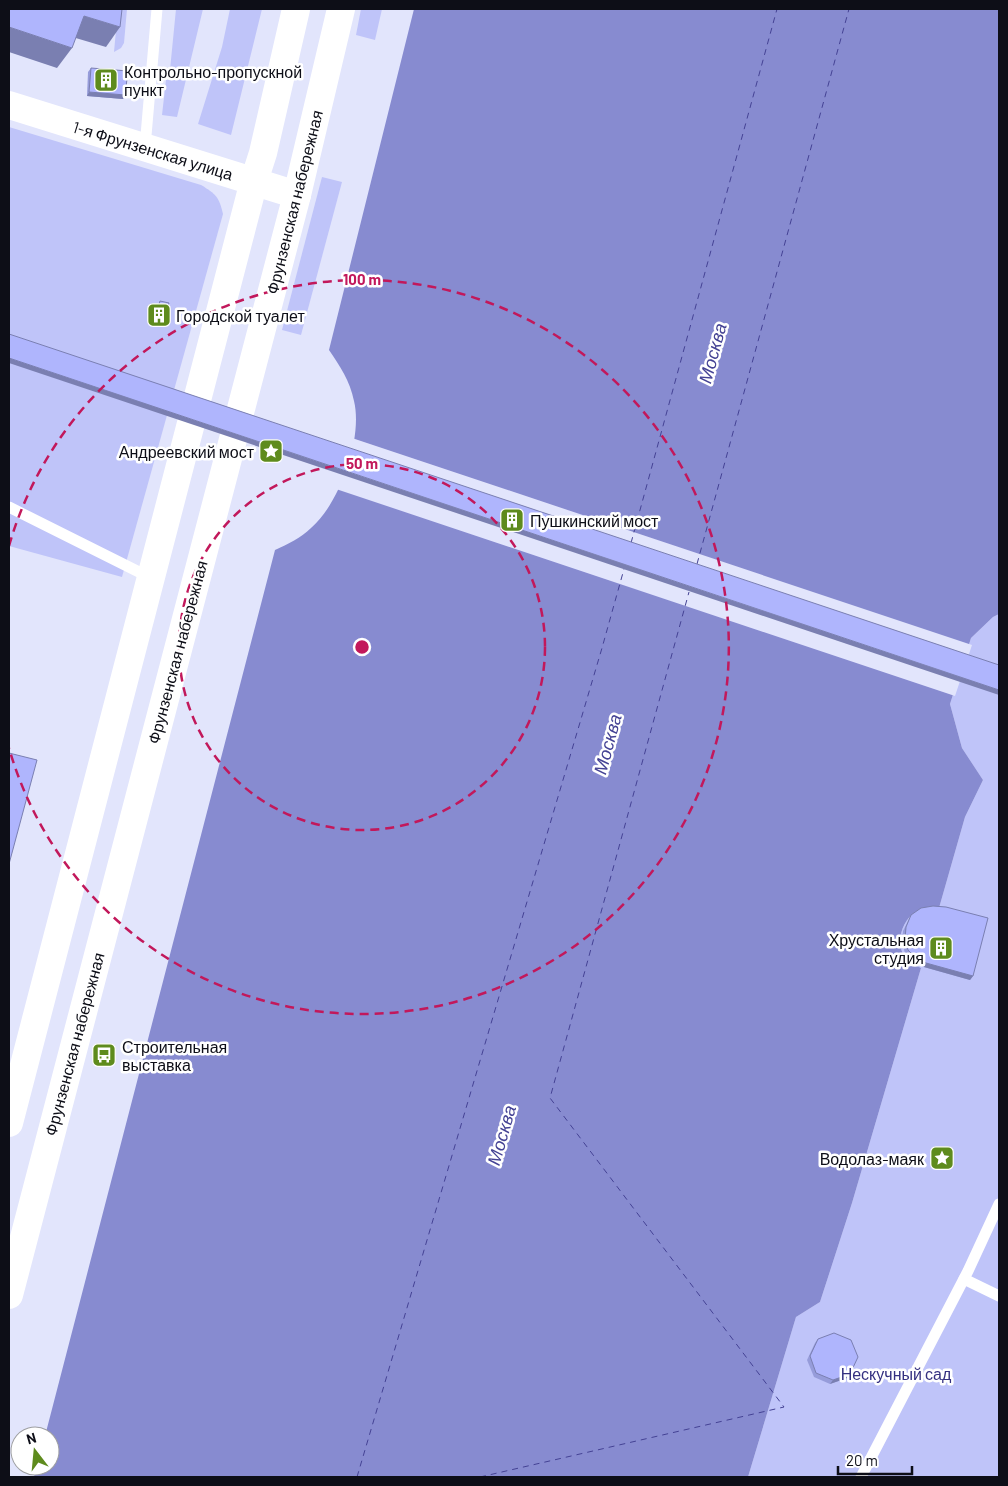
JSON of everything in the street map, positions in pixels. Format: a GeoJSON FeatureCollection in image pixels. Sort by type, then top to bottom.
{"type":"FeatureCollection","features":[{"type":"Feature","properties":{"kind":"main road"},"geometry":{"type":"LineString","coordinates":[[9,1123],[254,182],[263,154],[296,9]]}},
{"type":"Feature","properties":{"kind":"main road","name":"Фрунзенская набережная"},"geometry":{"type":"LineString","coordinates":[[9,1295],[297,195],[341,9]]}},
{"type":"Feature","properties":{"kind":"main road","name":"1-я Фрунзенская улица"},"geometry":{"type":"LineString","coordinates":[[9,105],[297,195]]}},
{"type":"Feature","properties":{"kind":"lane"},"geometry":{"type":"LineString","coordinates":[[145,147],[157,9]]}},
{"type":"Feature","properties":{"kind":"lane"},"geometry":{"type":"LineString","coordinates":[[9,507],[151,578]]}},
{"type":"Feature","properties":{"kind":"lane"},"geometry":{"type":"LineString","coordinates":[[861,1477],[964,1279],[999,1204]]}},
{"type":"Feature","properties":{"kind":"lane"},"geometry":{"type":"LineString","coordinates":[[964,1279],[999,1296]]}},
{"type":"Feature","properties":{"kind":"green space"},"geometry":{"type":"Polygon","coordinates":[[[118,9],[127,9],[124,43],[121,48],[114,52],[118,9]]]}},
{"type":"Feature","properties":{"kind":"green space"},"geometry":{"type":"Polygon","coordinates":[[[176,9],[203,9],[177,117],[162,115],[166,80],[169,80],[176,9]]]}},
{"type":"Feature","properties":{"kind":"green space"},"geometry":{"type":"Polygon","coordinates":[[[230,9],[262,9],[231,135],[198,124],[222,47],[230,9]]]}},
{"type":"Feature","properties":{"kind":"green space"},"geometry":{"type":"Polygon","coordinates":[[[361,9],[382,9],[375,40],[356,35],[361,9]]]}},
{"type":"Feature","properties":{"kind":"green space"},"geometry":{"type":"Polygon","coordinates":[[[9,127],[201,185],[216,196],[223,214],[122,577],[9,546],[9,127]]]}},
{"type":"Feature","properties":{"kind":"green space"},"geometry":{"type":"Polygon","coordinates":[[[322,177],[342,182],[301,335],[282,330],[322,177]]]}},
{"type":"Feature","properties":{"kind":"green space","name":"Нескучный сад"},"geometry":{"type":"Polygon","coordinates":[[[999,614],[999,1477],[748,1477],[796,1317],[820,1302],[852,1203],[921,968],[908,960],[903,954],[900,943],[902,930],[911,915],[916,912],[939,908],[965,817],[983,780],[962,748],[950,704],[971,638],[993,617],[999,614]]]}},
{"type":"Feature","properties":{"kind":"water","name":"Москва"},"geometry":{"type":"Polygon","coordinates":[[[414,9],[999,9],[999,614],[993,617],[971,638],[950,704],[962,748],[983,780],[965,817],[939,908],[916,912],[907,920],[902,930],[900,943],[904,956],[921,968],[852,1203],[820,1302],[796,1317],[748,1477],[34,1477],[60,1476],[60,1426],[48,1426],[275,550],[303,535],[322,517],[340,487],[352,451],[356,416],[354,401],[347,380],[329,350],[414,9]]]}},
{"type":"Feature","properties":{"kind":"pier","name":"Пушкинский мост"},"geometry":{"type":"Polygon","coordinates":[[[352,438],[972,645],[955,696],[336,489],[347,465],[352,438]]]}},
{"type":"Feature","properties":{"kind":"building"},"geometry":{"type":"Polygon","coordinates":[[[9,9],[122,9],[120,27],[84,16],[72,48],[9,27],[9,9]]]}},
{"type":"Feature","properties":{"kind":"building","name":"Контрольно-пропускной пункт"},"geometry":{"type":"Polygon","coordinates":[[[91,68],[128,71],[125,95],[89,92],[91,68]]]}},
{"type":"Feature","properties":{"kind":"building","name":"Городской туалет"},"geometry":{"type":"Polygon","coordinates":[[[160,301],[169,303],[163,322],[155,320],[160,301]]]}},
{"type":"Feature","properties":{"kind":"building","name":"Пушкинский мост"},"geometry":{"type":"Polygon","coordinates":[[[9,334],[999,665],[999,690],[9,358],[9,334]]]}},
{"type":"Feature","properties":{"kind":"building"},"geometry":{"type":"Polygon","coordinates":[[[9,753],[37,760],[9,864],[9,753]]]}},
{"type":"Feature","properties":{"kind":"building","name":"Хрустальная студия"},"geometry":{"type":"Polygon","coordinates":[[[933,906],[946,907],[988,918],[973,976],[926,963],[916,958],[908,950],[905,939],[906,927],[911,915],[921,908],[933,906]]]}},
{"type":"Feature","properties":{"kind":"building"},"geometry":{"type":"Polygon","coordinates":[[[834,1333],[851,1340],[858,1357],[850,1374],[833,1380],[816,1373],[810,1356],[818,1339],[834,1333]]]}},
{"type":"Feature","properties":{"kind":"ferry route"},"geometry":{"type":"LineString","coordinates":[[631,543],[777,9]]}},
{"type":"Feature","properties":{"kind":"ferry route"},"geometry":{"type":"LineString","coordinates":[[697,564],[849,9]]}},
{"type":"Feature","properties":{"kind":"ferry route"},"geometry":{"type":"LineString","coordinates":[[357,1477],[624,569]]}},
{"type":"Feature","properties":{"kind":"ferry route"},"geometry":{"type":"LineString","coordinates":[[480,1477],[784,1407],[550,1098],[689,592]]}},
{"type":"Feature","properties":{"kind":"place","name":"Контрольно-пропускной пункт"},"geometry":{"type":"Point","coordinates":[106,80]}},
{"type":"Feature","properties":{"kind":"place","name":"Городской туалет"},"geometry":{"type":"Point","coordinates":[159,315]}},
{"type":"Feature","properties":{"kind":"place","name":"Андреевский мост"},"geometry":{"type":"Point","coordinates":[271,451]}},
{"type":"Feature","properties":{"kind":"place","name":"Пушкинский мост"},"geometry":{"type":"Point","coordinates":[512,520]}},
{"type":"Feature","properties":{"kind":"place","name":"Хрустальная студия"},"geometry":{"type":"Point","coordinates":[941,948]}},
{"type":"Feature","properties":{"kind":"place","name":"Строительная выставка"},"geometry":{"type":"Point","coordinates":[104,1055]}},
{"type":"Feature","properties":{"kind":"place","name":"Водолаз-маяк"},"geometry":{"type":"Point","coordinates":[942,1158]}}]}
